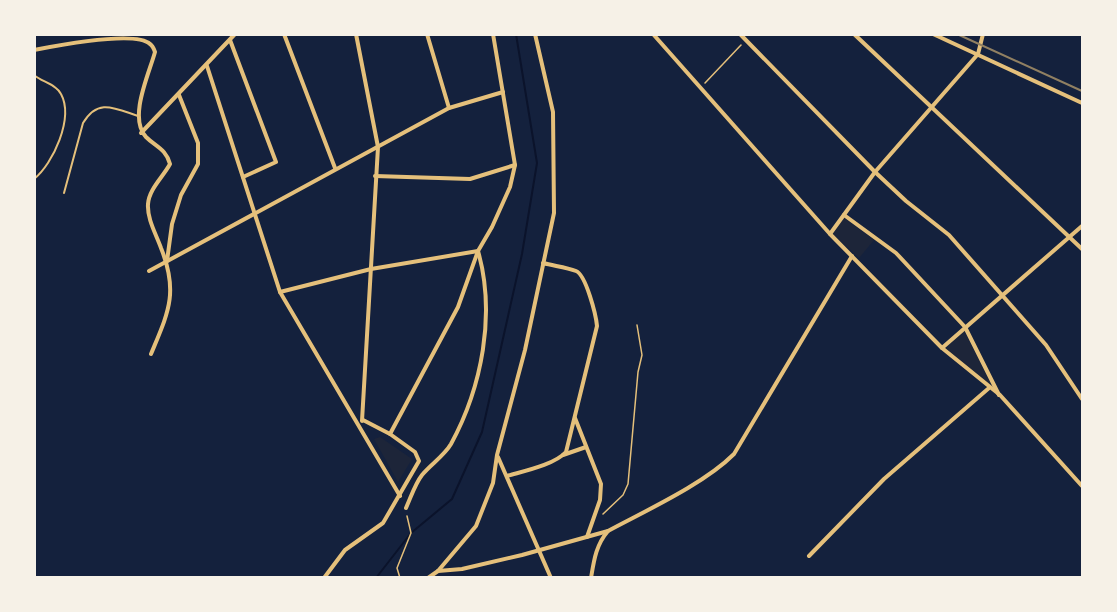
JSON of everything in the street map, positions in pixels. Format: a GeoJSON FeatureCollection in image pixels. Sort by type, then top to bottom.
{"type":"FeatureCollection","features":[{"type":"Feature","properties":{"kind":"street"},"geometry":{"type":"LineString","coordinates":[[141,133],[235,34]]}},
{"type":"Feature","properties":{"kind":"street"},"geometry":{"type":"LineString","coordinates":[[284,34],[335,168]]}},
{"type":"Feature","properties":{"kind":"street"},"geometry":{"type":"LineString","coordinates":[[356,34],[378,147],[363,420]]}},
{"type":"Feature","properties":{"kind":"street"},"geometry":{"type":"LineString","coordinates":[[427,34],[449,108]]}},
{"type":"Feature","properties":{"kind":"street"},"geometry":{"type":"LineString","coordinates":[[390,434],[458,307],[478,251],[510,187],[515,165],[493,34]]}},
{"type":"Feature","properties":{"kind":"street"},"geometry":{"type":"LineString","coordinates":[[428,578],[438,571],[476,526],[493,483],[497,455],[525,350],[554,213],[553,112],[535,34]]}},
{"type":"Feature","properties":{"kind":"street"},"geometry":{"type":"LineString","coordinates":[[653,34],[830,234],[942,348],[1000,395]]}},
{"type":"Feature","properties":{"kind":"street"},"geometry":{"type":"LineString","coordinates":[[740,34],[875,172],[906,201],[949,235],[1046,345],[1083,399]]}},
{"type":"Feature","properties":{"kind":"street"},"geometry":{"type":"LineString","coordinates":[[854,34],[1083,249]]}},
{"type":"Feature","properties":{"kind":"street"},"geometry":{"type":"LineString","coordinates":[[933,34],[1083,103]]}},
{"type":"Feature","properties":{"kind":"street"},"geometry":{"type":"LineString","coordinates":[[830,234],[875,172],[978,54],[982,34]]}},
{"type":"Feature","properties":{"kind":"street"},"geometry":{"type":"LineString","coordinates":[[34,51],[66,43],[117,38],[143,40],[150,44],[155,52],[138,116],[141,133],[168,155],[170,164],[153,188],[148,202],[148,216],[167,262],[171,280],[169,311],[151,354]]}},
{"type":"Feature","properties":{"kind":"street"},"geometry":{"type":"LineString","coordinates":[[230,40],[276,162],[243,177]]}},
{"type":"Feature","properties":{"kind":"street"},"geometry":{"type":"LineString","coordinates":[[207,66],[280,292],[400,496]]}},
{"type":"Feature","properties":{"kind":"street"},"geometry":{"type":"LineString","coordinates":[[149,271],[449,108],[503,92]]}},
{"type":"Feature","properties":{"kind":"street"},"geometry":{"type":"LineString","coordinates":[[167,262],[172,224],[181,195],[198,164],[198,143],[179,95]]}},
{"type":"Feature","properties":{"kind":"street"},"geometry":{"type":"LineString","coordinates":[[375,176],[470,179],[515,165]]}},
{"type":"Feature","properties":{"kind":"street"},"geometry":{"type":"LineString","coordinates":[[844,215],[896,253],[965,327],[1000,395],[1083,486]]}},
{"type":"Feature","properties":{"kind":"street"},"geometry":{"type":"LineString","coordinates":[[942,348],[1083,226]]}},
{"type":"Feature","properties":{"kind":"street"},"geometry":{"type":"LineString","coordinates":[[280,292],[371,269],[478,251]]}},
{"type":"Feature","properties":{"kind":"street"},"geometry":{"type":"LineString","coordinates":[[406,508],[421,477],[450,446],[471,397],[486,334],[483,271],[478,251]]}},
{"type":"Feature","properties":{"kind":"street"},"geometry":{"type":"LineString","coordinates":[[438,571],[462,569],[608,531],[705,477],[725,463],[734,454],[852,256]]}},
{"type":"Feature","properties":{"kind":"street"},"geometry":{"type":"LineString","coordinates":[[543,263],[578,271],[583,277],[597,326],[566,452],[562,456]]}},
{"type":"Feature","properties":{"kind":"street"},"geometry":{"type":"LineString","coordinates":[[809,556],[884,479],[989,388]]}},
{"type":"Feature","properties":{"kind":"street"},"geometry":{"type":"LineString","coordinates":[[574,418],[601,484],[600,500],[587,537]]}},
{"type":"Feature","properties":{"kind":"street"},"geometry":{"type":"LineString","coordinates":[[324,578],[345,550],[383,523],[419,461],[415,452],[390,434],[363,420]]}},
{"type":"Feature","properties":{"kind":"street"},"geometry":{"type":"LineString","coordinates":[[357,423],[363,420]]}},
{"type":"Feature","properties":{"kind":"street"},"geometry":{"type":"LineString","coordinates":[[507,476],[586,447]]}},
{"type":"Feature","properties":{"kind":"street"},"geometry":{"type":"LineString","coordinates":[[497,455],[551,578]]}},
{"type":"Feature","properties":{"kind":"street"},"geometry":{"type":"LineString","coordinates":[[591,578],[600,540],[608,531]]}},
{"type":"Feature","properties":{"kind":"lane"},"geometry":{"type":"LineString","coordinates":[[34,75],[61,93],[65,110],[64,126],[57,143],[44,171],[34,179]]}},
{"type":"Feature","properties":{"kind":"lane"},"geometry":{"type":"LineString","coordinates":[[64,193],[83,123],[88,116],[97,108],[107,106],[138,116]]}},
{"type":"Feature","properties":{"kind":"path"},"geometry":{"type":"LineString","coordinates":[[700,88],[746,40]]}},
{"type":"Feature","properties":{"kind":"path"},"geometry":{"type":"LineString","coordinates":[[591,525],[623,495],[628,484],[638,372],[642,355],[637,325]]}},
{"type":"Feature","properties":{"kind":"path"},"geometry":{"type":"LineString","coordinates":[[400,578],[397,568],[411,533],[406,508]]}},
{"type":"Feature","properties":{"kind":"shaded area"},"geometry":{"type":"Polygon","coordinates":[[[844,218],[874,240],[859,258],[833,234],[844,218]]]}},
{"type":"Feature","properties":{"kind":"shaded area"},"geometry":{"type":"Polygon","coordinates":[[[964,331],[994,390],[946,348],[964,331]]]}},
{"type":"Feature","properties":{"kind":"shaded area"},"geometry":{"type":"Polygon","coordinates":[[[380,437],[412,459],[398,482],[374,439],[380,437]]]}},
{"type":"Feature","properties":{"kind":"waterway"},"geometry":{"type":"LineString","coordinates":[[376,578],[411,533],[452,499],[482,432],[522,254],[537,163],[516,34]]}},
{"type":"Feature","properties":{"kind":"railway"},"geometry":{"type":"LineString","coordinates":[[957,34],[1082,91]]}}]}
